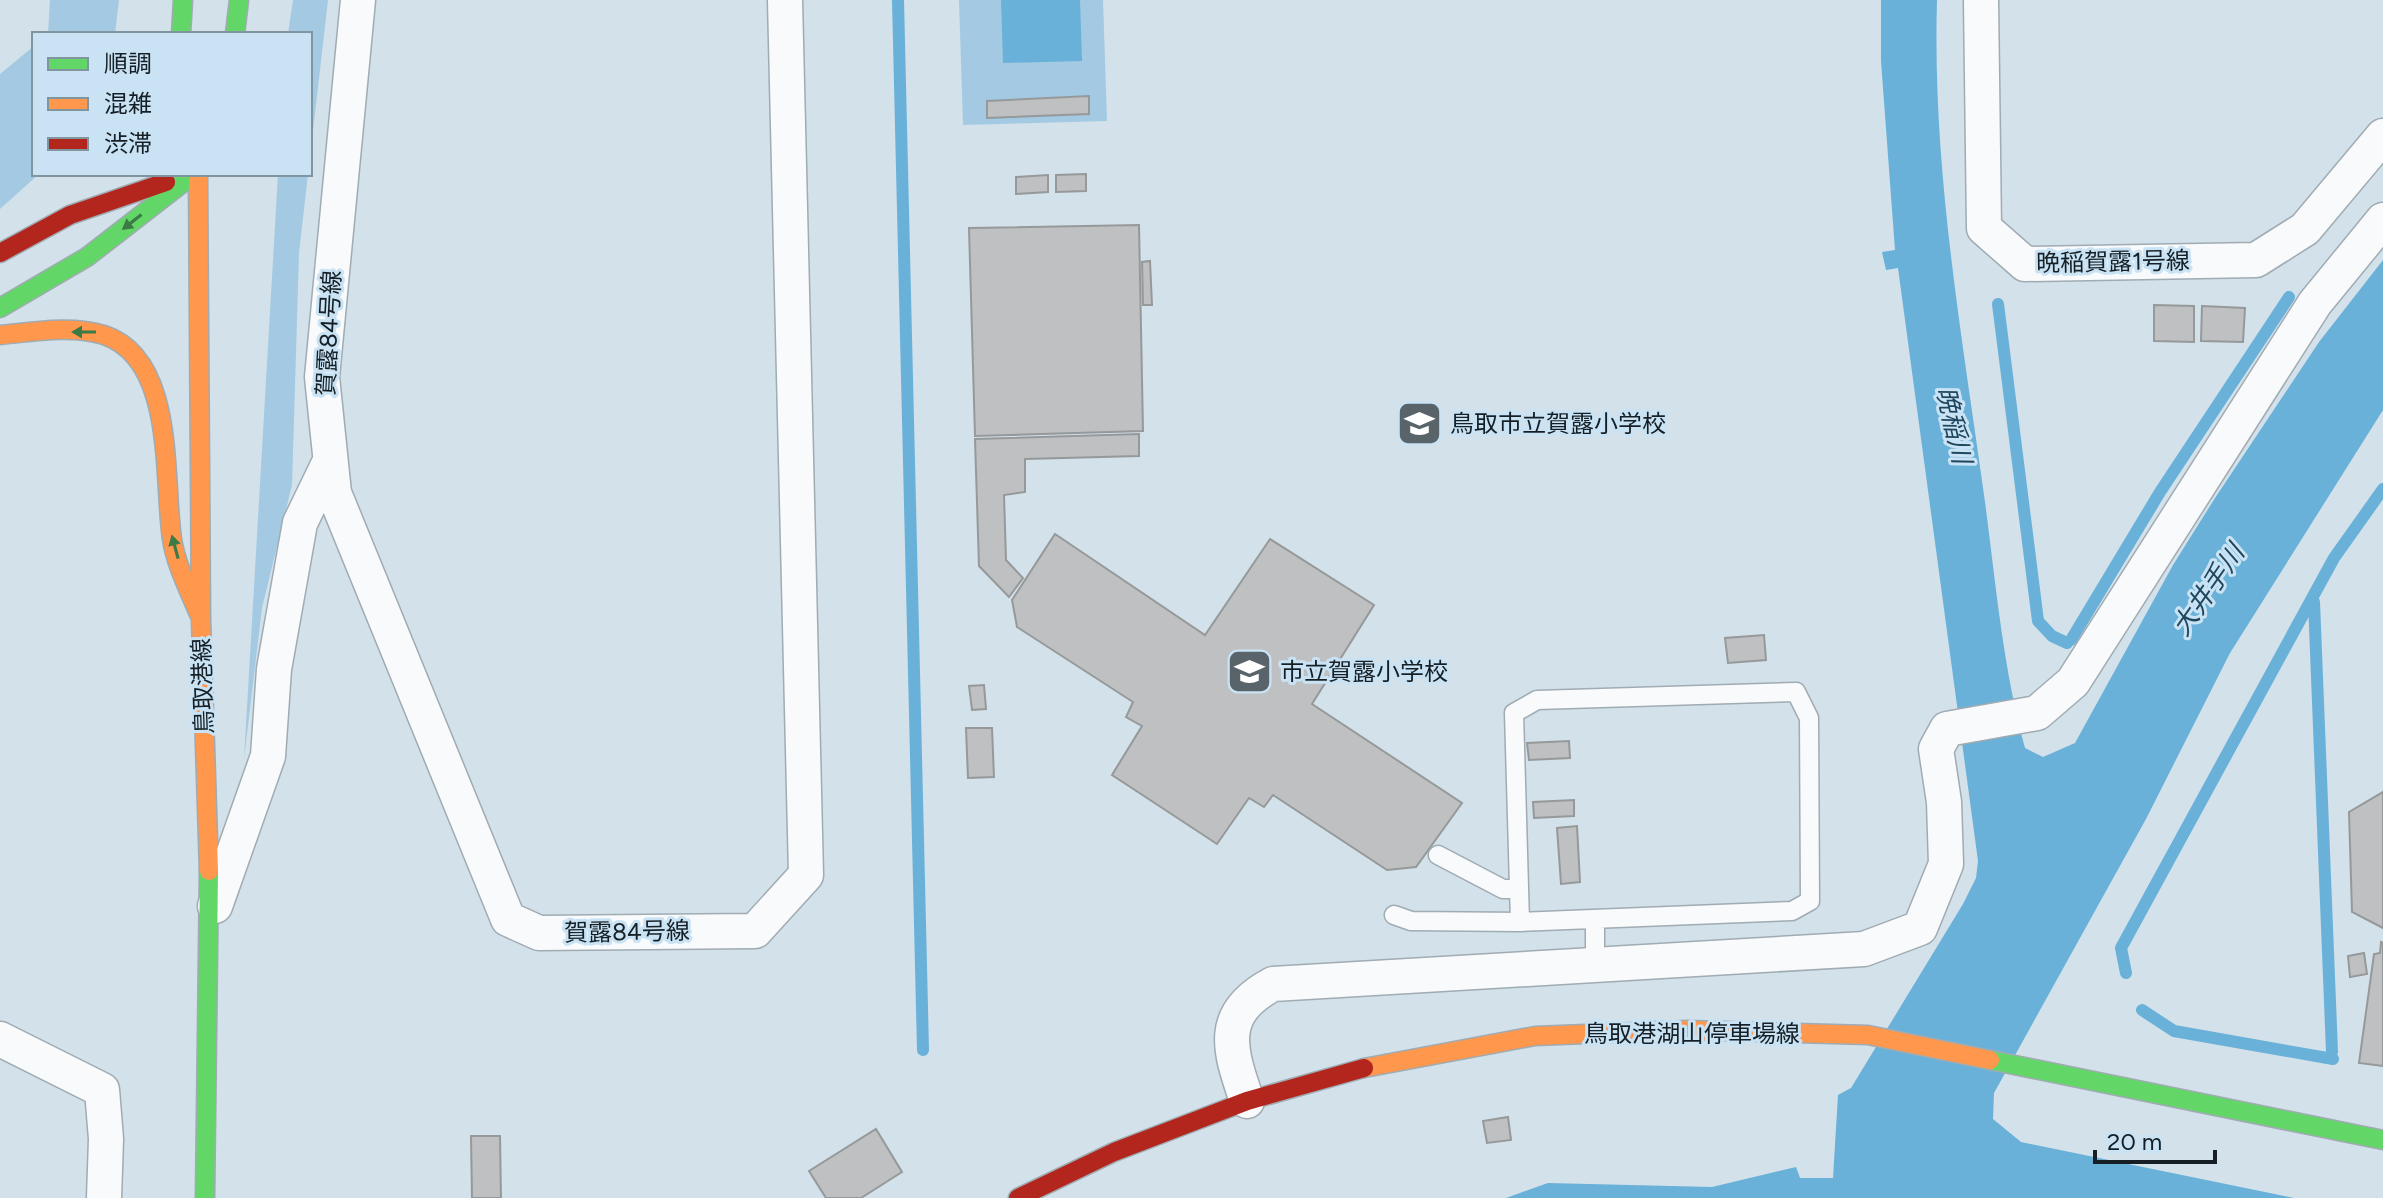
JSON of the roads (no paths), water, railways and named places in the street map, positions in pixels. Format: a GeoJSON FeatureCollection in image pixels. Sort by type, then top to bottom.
{"type":"FeatureCollection","features":[{"type":"Feature","properties":{"kind":"main road"},"geometry":{"type":"LineString","coordinates":[[181,32],[183,0]]}},
{"type":"Feature","properties":{"kind":"main road"},"geometry":{"type":"LineString","coordinates":[[235,32],[239,0]]}},
{"type":"Feature","properties":{"kind":"main road"},"geometry":{"type":"LineString","coordinates":[[0,253],[70,215],[187,176]]}},
{"type":"Feature","properties":{"kind":"main road"},"geometry":{"type":"LineString","coordinates":[[0,308],[87,257],[190,176]]}},
{"type":"Feature","properties":{"kind":"main road","name":"鳥取港線"},"geometry":{"type":"LineString","coordinates":[[193,176],[210,918],[205,1198]]}},
{"type":"Feature","properties":{"kind":"main road"},"geometry":{"type":"LineString","coordinates":[[0,335],[23,331],[99,332],[139,353],[161,406],[172,543],[201,620]]}},
{"type":"Feature","properties":{"kind":"main road","name":"鳥取港湖山停車場線"},"geometry":{"type":"LineString","coordinates":[[1018,1198],[1114,1152],[1247,1101],[1383,1063],[1535,1036],[1687,1030],[1868,1035],[2383,1140]]}},
{"type":"Feature","properties":{"kind":"street","name":"賀露84号線"},"geometry":{"type":"LineString","coordinates":[[358,0],[322,377],[334,493],[508,919],[539,933],[755,931],[806,875],[785,0]]}},
{"type":"Feature","properties":{"kind":"street","name":"晩稲賀露1号線"},"geometry":{"type":"LineString","coordinates":[[1981,0],[1984,228],[2025,264],[2256,260],[2305,229],[2383,136]]}},
{"type":"Feature","properties":{"kind":"street"},"geometry":{"type":"LineString","coordinates":[[1247,1101],[1232,1056],[1229,1032],[1254,994],[1273,984],[1595,962],[1864,949],[1920,928],[1946,864],[1944,802],[1936,749],[1947,729],[2037,713],[2073,682],[2315,303],[2383,220]]}},
{"type":"Feature","properties":{"kind":"street"},"geometry":{"type":"LineString","coordinates":[[210,918],[268,756],[274,669],[289,575],[300,523],[330,461]]}},
{"type":"Feature","properties":{"kind":"street"},"geometry":{"type":"LineString","coordinates":[[0,1039],[102,1090],[106,1139],[104,1198]]}},
{"type":"Feature","properties":{"kind":"lane"},"geometry":{"type":"LineString","coordinates":[[1394,915],[1411,921],[1520,922],[1792,911],[1810,901],[1809,718],[1796,692],[1537,700],[1514,713],[1520,922]]}},
{"type":"Feature","properties":{"kind":"lane"},"geometry":{"type":"LineString","coordinates":[[1438,855],[1503,889],[1519,889]]}},
{"type":"Feature","properties":{"kind":"lane"},"geometry":{"type":"LineString","coordinates":[[1595,919],[1595,962]]}},
{"type":"Feature","properties":{"kind":"water"},"geometry":{"type":"Polygon","coordinates":[[[1001,0],[1080,0],[1082,61],[1003,63],[1001,0]]]}},
{"type":"Feature","properties":{"kind":"water"},"geometry":{"type":"Polygon","coordinates":[[[1881,0],[1937,0],[1939,126],[1950,252],[2001,626],[2025,748],[2043,757],[2075,743],[2173,565],[2215,498],[2319,342],[2383,260],[2383,410],[2230,653],[2146,819],[1994,1093],[1993,1119],[2021,1142],[2294,1198],[1506,1198],[1548,1183],[1712,1187],[1796,1167],[1800,1178],[1833,1178],[1838,1095],[1851,1088],[1976,878],[1978,861],[1898,268],[1886,270],[1882,252],[1895,250],[1881,61],[1881,0]]]}},
{"type":"Feature","properties":{"kind":"waterway"},"geometry":{"type":"LineString","coordinates":[[898,0],[923,1050]]}},
{"type":"Feature","properties":{"kind":"waterway"},"geometry":{"type":"LineString","coordinates":[[2071,640],[2160,492],[2289,297]]}},
{"type":"Feature","properties":{"kind":"waterway"},"geometry":{"type":"LineString","coordinates":[[1998,304],[2038,621],[2052,636],[2067,643]]}},
{"type":"Feature","properties":{"kind":"waterway"},"geometry":{"type":"LineString","coordinates":[[2126,973],[2121,948],[2334,558],[2383,489]]}},
{"type":"Feature","properties":{"kind":"waterway"},"geometry":{"type":"LineString","coordinates":[[2314,602],[2332,1052]]}},
{"type":"Feature","properties":{"kind":"waterway"},"geometry":{"type":"LineString","coordinates":[[2142,1010],[2174,1031],[2333,1059]]}},
{"type":"Feature","properties":{"kind":"place","name":"鳥取市立賀露小学校"},"geometry":{"type":"Point","coordinates":[1419,424]}},
{"type":"Feature","properties":{"kind":"place","name":"市立賀露小学校"},"geometry":{"type":"Point","coordinates":[1249,672]}},
{"type":"Feature","properties":{"kind":"water label","name":"晩稲川"},"geometry":{"type":"Point","coordinates":[1954,425]}},
{"type":"Feature","properties":{"kind":"water label","name":"大井手川"},"geometry":{"type":"Point","coordinates":[2208,590]}}]}
